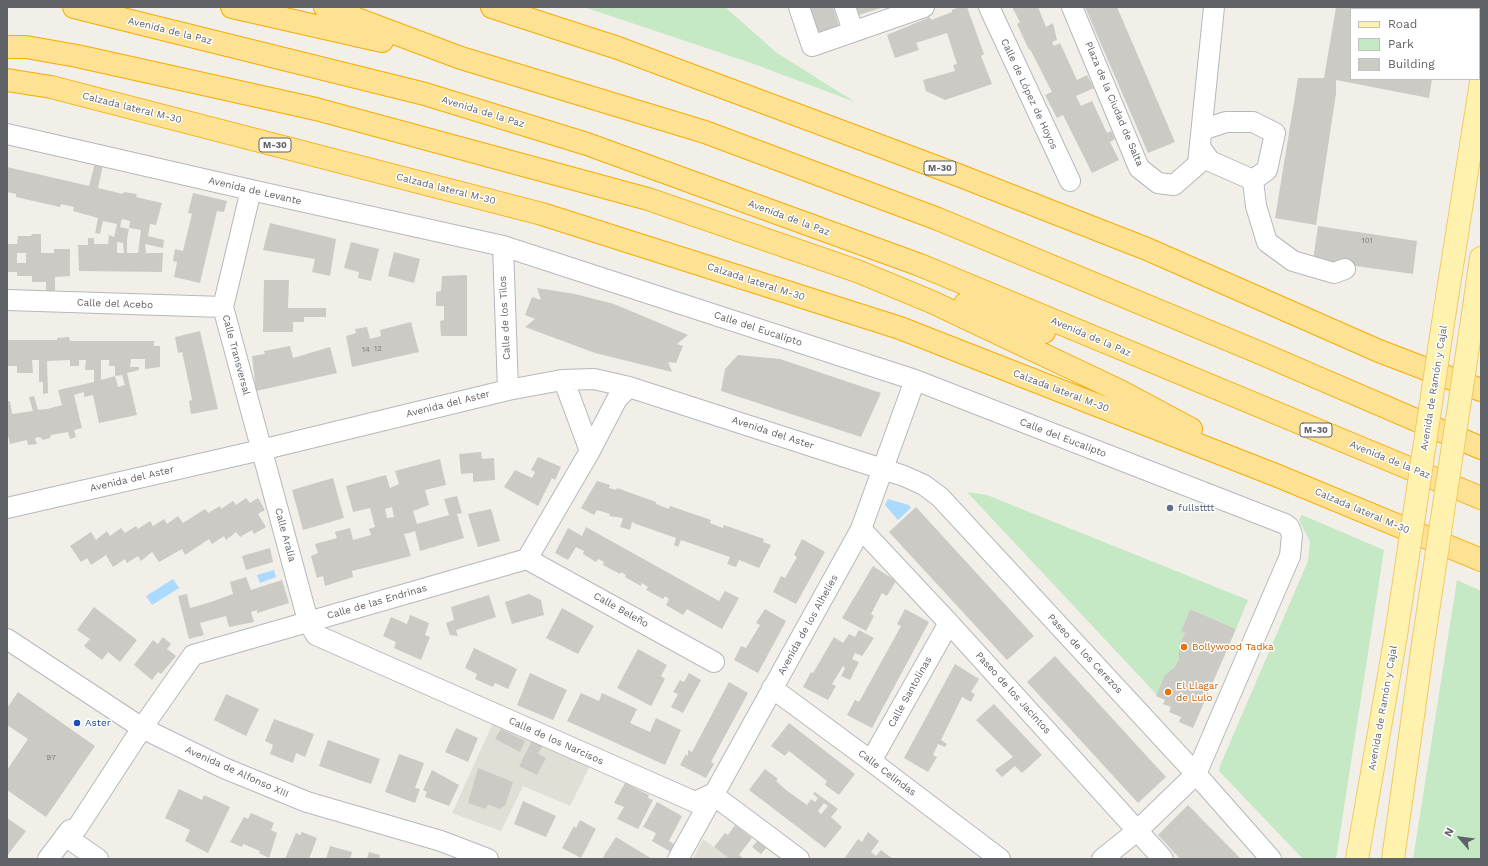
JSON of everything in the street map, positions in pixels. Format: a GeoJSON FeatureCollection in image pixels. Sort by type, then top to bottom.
{"type":"FeatureCollection","features":[{"type":"Feature","properties":{"kind":"highway","name":"Avenida de la Paz"},"geometry":{"type":"LineString","coordinates":[[74,7],[426,94],[587,144],[920,265],[1481,498]]}},
{"type":"Feature","properties":{"kind":"highway"},"geometry":{"type":"LineString","coordinates":[[232,7],[461,58]]}},
{"type":"Feature","properties":{"kind":"highway"},"geometry":{"type":"LineString","coordinates":[[325,7],[461,58],[705,132],[938,219],[1251,349],[1481,448]]}},
{"type":"Feature","properties":{"kind":"highway","name":"M-30"},"geometry":{"type":"LineString","coordinates":[[492,7],[618,48],[973,181],[1147,249],[1379,351],[1481,399]]}},
{"type":"Feature","properties":{"kind":"highway"},"geometry":{"type":"LineString","coordinates":[[16,47],[78,56],[316,109],[648,199],[857,271],[932,302],[1120,390],[1278,476]]}},
{"type":"Feature","properties":{"kind":"highway","name":"Calzada lateral M-30"},"geometry":{"type":"LineString","coordinates":[[7,80],[51,87],[542,214],[900,328],[1278,476],[1481,560]]}},
{"type":"Feature","properties":{"kind":"highway"},"geometry":{"type":"LineString","coordinates":[[857,271],[919,288],[1045,332],[1151,362]]}},
{"type":"Feature","properties":{"kind":"highway","name":"M-30"},"geometry":{"type":"LineString","coordinates":[[1379,351],[1481,390]]}},
{"type":"Feature","properties":{"kind":"main road","name":"Avenida de Ramón y Cajal"},"geometry":{"type":"LineString","coordinates":[[1357,859],[1396,635],[1481,82]]}},
{"type":"Feature","properties":{"kind":"main road"},"geometry":{"type":"LineString","coordinates":[[1393,859],[1423,644],[1481,258]]}},
{"type":"Feature","properties":{"kind":"street"},"geometry":{"type":"LineString","coordinates":[[799,7],[812,46],[924,7]]}},
{"type":"Feature","properties":{"kind":"street"},"geometry":{"type":"LineString","coordinates":[[845,7],[852,31]]}},
{"type":"Feature","properties":{"kind":"street","name":"Calle de López de Hoyos"},"geometry":{"type":"LineString","coordinates":[[989,7],[1070,181]]}},
{"type":"Feature","properties":{"kind":"street","name":"Plaza de la Ciudad de Salta"},"geometry":{"type":"LineString","coordinates":[[1072,7],[1139,168],[1158,182],[1174,185],[1198,164],[1214,7]]}},
{"type":"Feature","properties":{"kind":"street"},"geometry":{"type":"LineString","coordinates":[[1226,122],[1253,122],[1275,133],[1267,170],[1253,180],[1210,161],[1201,138],[1226,122]]}},
{"type":"Feature","properties":{"kind":"street","name":"Avenida de Levante"},"geometry":{"type":"LineString","coordinates":[[7,134],[503,246]]}},
{"type":"Feature","properties":{"kind":"street"},"geometry":{"type":"LineString","coordinates":[[1253,180],[1256,206],[1267,242],[1293,262],[1334,273],[1345,269]]}},
{"type":"Feature","properties":{"kind":"street","name":"Calle Transversal"},"geometry":{"type":"LineString","coordinates":[[251,190],[223,307],[261,450]]}},
{"type":"Feature","properties":{"kind":"street","name":"Calle del Eucalipto"},"geometry":{"type":"LineString","coordinates":[[503,246],[915,380],[1289,527],[1292,539],[1290,556],[1196,774],[1137,831]]}},
{"type":"Feature","properties":{"kind":"street","name":"Calle de los Tilos"},"geometry":{"type":"LineString","coordinates":[[503,246],[508,390]]}},
{"type":"Feature","properties":{"kind":"street","name":"Calle del Acebo"},"geometry":{"type":"LineString","coordinates":[[7,300],[223,307]]}},
{"type":"Feature","properties":{"kind":"street","name":"Avenida del Aster"},"geometry":{"type":"LineString","coordinates":[[7,508],[261,450],[508,390],[562,380],[594,379],[629,387],[884,469]]}},
{"type":"Feature","properties":{"kind":"street"},"geometry":{"type":"LineString","coordinates":[[562,380],[567,389],[590,451]]}},
{"type":"Feature","properties":{"kind":"street","name":"Avenida de los Alhelíes"},"geometry":{"type":"LineString","coordinates":[[678,859],[712,794],[861,529],[915,380]]}},
{"type":"Feature","properties":{"kind":"street"},"geometry":{"type":"LineString","coordinates":[[528,559],[590,451],[617,399],[629,387]]}},
{"type":"Feature","properties":{"kind":"street","name":"Calle Aralia"},"geometry":{"type":"LineString","coordinates":[[261,450],[308,621]]}},
{"type":"Feature","properties":{"kind":"street","name":"Paseo de los Cerezos"},"geometry":{"type":"LineString","coordinates":[[884,469],[924,485],[940,497],[1196,774],[1271,859]]}},
{"type":"Feature","properties":{"kind":"street","name":"Paseo de los Jacintos"},"geometry":{"type":"LineString","coordinates":[[861,529],[949,623],[1163,859]]}},
{"type":"Feature","properties":{"kind":"street","name":"Calle de las Endrinas"},"geometry":{"type":"LineString","coordinates":[[48,859],[70,830],[77,828],[142,728],[193,655],[528,559]]}},
{"type":"Feature","properties":{"kind":"street","name":"Calle Beleño"},"geometry":{"type":"LineString","coordinates":[[528,559],[714,662]]}},
{"type":"Feature","properties":{"kind":"street","name":"Calle de los Narcisos"},"geometry":{"type":"LineString","coordinates":[[308,621],[316,635],[695,802],[712,794]]}},
{"type":"Feature","properties":{"kind":"street","name":"Calle Santolinas"},"geometry":{"type":"LineString","coordinates":[[871,761],[949,623]]}},
{"type":"Feature","properties":{"kind":"street","name":"Avenida de Alfonso XIII"},"geometry":{"type":"LineString","coordinates":[[7,639],[142,728],[224,768],[307,802],[441,841],[488,859]]}},
{"type":"Feature","properties":{"kind":"street","name":"Calle Celindas"},"geometry":{"type":"LineString","coordinates":[[772,688],[1000,859]]}},
{"type":"Feature","properties":{"kind":"street"},"geometry":{"type":"LineString","coordinates":[[712,794],[799,859]]}},
{"type":"Feature","properties":{"kind":"street"},"geometry":{"type":"LineString","coordinates":[[1102,859],[1137,831]]}},
{"type":"Feature","properties":{"kind":"street"},"geometry":{"type":"LineString","coordinates":[[65,836],[98,859]]}},
{"type":"Feature","properties":{"kind":"shaded area"},"geometry":{"type":"Polygon","coordinates":[[[493,723],[590,766],[570,806],[523,786],[501,831],[452,813],[493,723]]]}},
{"type":"Feature","properties":{"kind":"shaded area"},"geometry":{"type":"Polygon","coordinates":[[[703,839],[730,859],[693,859],[703,839]]]}},
{"type":"Feature","properties":{"kind":"green space"},"geometry":{"type":"Polygon","coordinates":[[[584,7],[725,7],[777,53],[855,102],[754,64],[584,7]]]}},
{"type":"Feature","properties":{"kind":"green space"},"geometry":{"type":"Polygon","coordinates":[[[967,492],[987,495],[1248,600],[1236,629],[1190,609],[1181,631],[1185,633],[1179,645],[1179,659],[1157,695],[967,492]]]}},
{"type":"Feature","properties":{"kind":"green space"},"geometry":{"type":"Polygon","coordinates":[[[1302,515],[1384,550],[1336,859],[1303,859],[1219,771],[1308,561],[1310,542],[1299,520],[1302,515]]]}},
{"type":"Feature","properties":{"kind":"green space"},"geometry":{"type":"Polygon","coordinates":[[[1457,580],[1481,591],[1481,859],[1413,859],[1457,580]]]}},
{"type":"Feature","properties":{"kind":"water"},"geometry":{"type":"Polygon","coordinates":[[[888,499],[909,505],[911,508],[898,520],[885,505],[888,499]]]}},
{"type":"Feature","properties":{"kind":"water"},"geometry":{"type":"Polygon","coordinates":[[[274,570],[276,577],[260,583],[257,575],[274,570]]]}},
{"type":"Feature","properties":{"kind":"water"},"geometry":{"type":"Polygon","coordinates":[[[173,579],[179,588],[152,605],[146,596],[173,579]]]}},
{"type":"Feature","properties":{"kind":"building"},"geometry":{"type":"Polygon","coordinates":[[[804,7],[833,7],[839,26],[814,35],[804,7]]]}},
{"type":"Feature","properties":{"kind":"building"},"geometry":{"type":"Polygon","coordinates":[[[856,7],[884,7],[859,15],[856,7]]]}},
{"type":"Feature","properties":{"kind":"building"},"geometry":{"type":"Polygon","coordinates":[[[959,7],[967,7],[984,54],[981,56],[992,84],[945,100],[926,91],[923,80],[955,71],[953,65],[957,64],[947,33],[916,43],[919,50],[895,58],[887,35],[930,17],[931,20],[952,12],[952,10],[959,7]]]}},
{"type":"Feature","properties":{"kind":"building"},"geometry":{"type":"Polygon","coordinates":[[[1012,7],[1038,7],[1046,27],[1053,23],[1057,40],[1052,42],[1054,46],[1060,43],[1077,80],[1087,75],[1094,88],[1076,96],[1081,106],[1092,101],[1107,133],[1111,131],[1115,139],[1110,142],[1119,160],[1092,173],[1063,115],[1057,118],[1045,95],[1052,92],[1030,49],[1029,50],[1017,24],[1020,22],[1012,7]]]}},
{"type":"Feature","properties":{"kind":"building"},"geometry":{"type":"Polygon","coordinates":[[[1085,7],[1117,7],[1175,142],[1148,153],[1085,7]]]}},
{"type":"Feature","properties":{"kind":"building"},"geometry":{"type":"Polygon","coordinates":[[[1336,7],[1442,7],[1350,8],[1350,80],[1432,80],[1429,98],[1336,80],[1336,94],[1316,225],[1275,218],[1298,78],[1324,78],[1336,7]]]}},
{"type":"Feature","properties":{"kind":"building"},"geometry":{"type":"Polygon","coordinates":[[[95,163],[103,165],[98,188],[123,194],[124,192],[137,194],[136,197],[162,203],[156,225],[150,224],[148,236],[164,240],[163,248],[145,244],[146,253],[163,253],[162,272],[79,271],[78,245],[88,245],[88,238],[94,238],[94,244],[108,244],[109,235],[114,237],[117,224],[103,221],[100,234],[95,233],[98,218],[73,211],[74,207],[61,204],[60,207],[16,197],[16,194],[7,192],[7,167],[89,186],[95,163]],[[122,219],[120,227],[129,229],[127,253],[138,253],[141,230],[129,228],[130,221],[122,219]],[[117,242],[117,253],[124,253],[123,243],[117,242]]]}},
{"type":"Feature","properties":{"kind":"building"},"geometry":{"type":"Polygon","coordinates":[[[193,193],[227,201],[224,212],[217,211],[200,283],[174,277],[177,262],[173,261],[175,249],[183,251],[192,214],[188,213],[193,193]]]}},
{"type":"Feature","properties":{"kind":"building"},"geometry":{"type":"Polygon","coordinates":[[[270,223],[336,239],[330,276],[312,272],[315,259],[263,250],[270,223]]]}},
{"type":"Feature","properties":{"kind":"building"},"geometry":{"type":"Polygon","coordinates":[[[1318,226],[1417,241],[1413,274],[1313,260],[1318,226]]]}},
{"type":"Feature","properties":{"kind":"building"},"geometry":{"type":"Polygon","coordinates":[[[32,234],[41,234],[41,253],[54,253],[54,249],[70,249],[70,276],[55,277],[55,293],[46,293],[46,282],[32,282],[32,276],[17,276],[17,272],[7,272],[7,244],[17,244],[18,236],[31,236],[32,234]],[[17,253],[17,263],[26,263],[26,253],[17,253]]]}},
{"type":"Feature","properties":{"kind":"building"},"geometry":{"type":"Polygon","coordinates":[[[351,242],[379,249],[371,281],[358,278],[359,272],[344,268],[351,242]]]}},
{"type":"Feature","properties":{"kind":"building"},"geometry":{"type":"Polygon","coordinates":[[[394,252],[420,259],[414,283],[388,276],[394,252]]]}},
{"type":"Feature","properties":{"kind":"building"},"geometry":{"type":"Polygon","coordinates":[[[467,275],[467,336],[441,336],[440,321],[444,320],[444,306],[436,306],[436,292],[441,291],[442,276],[467,275]]]}},
{"type":"Feature","properties":{"kind":"building"},"geometry":{"type":"Polygon","coordinates":[[[264,280],[289,280],[288,308],[326,308],[326,317],[304,317],[304,322],[293,322],[293,332],[263,332],[264,280]]]}},
{"type":"Feature","properties":{"kind":"building"},"geometry":{"type":"Polygon","coordinates":[[[537,288],[575,294],[614,304],[688,335],[677,344],[683,346],[676,363],[668,362],[672,372],[595,353],[525,327],[535,319],[525,315],[532,297],[541,300],[537,288]]]}},
{"type":"Feature","properties":{"kind":"building"},"geometry":{"type":"Polygon","coordinates":[[[411,322],[419,352],[352,367],[346,336],[356,333],[355,329],[367,327],[370,339],[381,336],[380,330],[411,322]]]}},
{"type":"Feature","properties":{"kind":"building"},"geometry":{"type":"Polygon","coordinates":[[[200,331],[218,409],[191,414],[189,401],[192,400],[190,389],[182,352],[178,353],[175,337],[200,331]]]}},
{"type":"Feature","properties":{"kind":"building"},"geometry":{"type":"Polygon","coordinates":[[[69,337],[70,341],[154,341],[154,346],[160,346],[160,367],[145,369],[145,359],[131,359],[130,367],[139,367],[139,370],[127,373],[137,415],[99,423],[93,395],[84,397],[84,392],[74,395],[82,428],[74,430],[76,437],[70,439],[68,432],[51,435],[50,438],[43,440],[40,437],[35,438],[37,444],[28,445],[27,440],[10,444],[7,431],[7,402],[10,401],[12,414],[33,411],[29,397],[34,396],[38,410],[47,409],[62,405],[58,390],[94,382],[94,370],[85,370],[86,360],[79,360],[79,366],[70,366],[70,360],[47,361],[48,393],[43,394],[43,382],[39,382],[39,360],[32,360],[33,373],[17,373],[17,366],[7,366],[7,340],[57,340],[57,338],[69,337]],[[101,360],[101,380],[115,376],[115,366],[109,366],[109,360],[101,360]],[[122,375],[115,376],[118,387],[125,385],[122,375]]]}},
{"type":"Feature","properties":{"kind":"building"},"geometry":{"type":"Polygon","coordinates":[[[290,346],[293,358],[330,347],[337,373],[256,391],[252,356],[265,354],[264,351],[290,346]]]}},
{"type":"Feature","properties":{"kind":"building"},"geometry":{"type":"Polygon","coordinates":[[[738,355],[780,359],[881,393],[861,437],[721,391],[725,369],[738,355]]]}},
{"type":"Feature","properties":{"kind":"building"},"geometry":{"type":"Polygon","coordinates":[[[481,452],[482,459],[494,458],[495,480],[473,482],[473,473],[461,474],[459,454],[481,452]]]}},
{"type":"Feature","properties":{"kind":"building"},"geometry":{"type":"Polygon","coordinates":[[[538,457],[561,467],[555,480],[552,478],[538,506],[504,487],[515,470],[532,478],[535,472],[531,470],[538,457]]]}},
{"type":"Feature","properties":{"kind":"building"},"geometry":{"type":"Polygon","coordinates":[[[440,459],[446,485],[425,490],[429,505],[413,511],[417,524],[449,515],[444,499],[457,496],[462,513],[457,514],[464,538],[420,551],[415,531],[404,534],[411,556],[352,571],[353,577],[325,586],[323,576],[317,578],[311,556],[318,553],[315,544],[337,538],[335,532],[350,528],[353,540],[371,535],[369,529],[375,527],[370,508],[353,512],[346,486],[386,475],[390,488],[399,484],[395,471],[440,459]],[[392,507],[385,509],[387,518],[394,517],[392,507]]]}},
{"type":"Feature","properties":{"kind":"building"},"geometry":{"type":"Polygon","coordinates":[[[333,478],[344,518],[303,530],[292,490],[333,478]]]}},
{"type":"Feature","properties":{"kind":"building"},"geometry":{"type":"Polygon","coordinates":[[[597,481],[610,485],[609,488],[616,490],[617,488],[656,502],[656,504],[669,509],[670,506],[711,520],[710,523],[723,528],[724,525],[764,539],[763,542],[771,545],[759,568],[739,560],[736,567],[727,564],[730,557],[681,540],[678,547],[674,545],[676,538],[632,522],[630,530],[620,527],[623,518],[609,516],[610,514],[597,510],[594,515],[581,508],[597,481]]]}},
{"type":"Feature","properties":{"kind":"building"},"geometry":{"type":"Polygon","coordinates":[[[246,498],[250,503],[258,498],[265,510],[258,514],[266,527],[254,534],[252,530],[240,537],[236,532],[226,540],[224,536],[212,544],[209,539],[185,555],[182,549],[159,562],[152,552],[141,561],[138,556],[127,563],[125,559],[113,567],[106,555],[91,565],[87,558],[81,562],[70,546],[91,532],[96,540],[107,531],[110,536],[121,528],[125,533],[136,526],[138,529],[150,521],[153,526],[164,519],[167,524],[178,516],[183,523],[205,509],[208,513],[220,506],[221,509],[233,501],[236,505],[246,498]]]}},
{"type":"Feature","properties":{"kind":"building"},"geometry":{"type":"Polygon","coordinates":[[[916,507],[1034,636],[1007,660],[889,532],[916,507]]]}},
{"type":"Feature","properties":{"kind":"building"},"geometry":{"type":"Polygon","coordinates":[[[491,509],[500,541],[478,547],[468,514],[491,509]]]}},
{"type":"Feature","properties":{"kind":"building"},"geometry":{"type":"Polygon","coordinates":[[[586,527],[719,601],[725,591],[739,598],[722,629],[687,609],[683,615],[666,605],[669,599],[665,596],[663,599],[646,590],[648,587],[642,583],[641,586],[625,577],[626,575],[621,572],[620,574],[603,565],[604,562],[598,559],[596,562],[583,554],[584,551],[576,547],[568,560],[555,553],[568,528],[582,536],[586,527]]]}},
{"type":"Feature","properties":{"kind":"building"},"geometry":{"type":"Polygon","coordinates":[[[802,539],[825,552],[796,604],[773,592],[781,576],[785,578],[797,557],[794,555],[802,539]]]}},
{"type":"Feature","properties":{"kind":"building"},"geometry":{"type":"Polygon","coordinates":[[[270,548],[273,562],[246,570],[242,556],[270,548]]]}},
{"type":"Feature","properties":{"kind":"building"},"geometry":{"type":"Polygon","coordinates":[[[873,566],[896,581],[887,596],[882,593],[871,614],[874,616],[866,631],[842,618],[873,566]]]}},
{"type":"Feature","properties":{"kind":"building"},"geometry":{"type":"Polygon","coordinates":[[[246,577],[251,590],[282,580],[289,603],[257,613],[257,610],[251,612],[254,622],[229,627],[226,616],[200,623],[204,635],[189,639],[178,596],[187,594],[190,608],[233,594],[230,582],[246,577]]]}},
{"type":"Feature","properties":{"kind":"building"},"geometry":{"type":"Polygon","coordinates":[[[529,594],[541,600],[544,615],[512,624],[505,602],[529,594]]]}},
{"type":"Feature","properties":{"kind":"building"},"geometry":{"type":"Polygon","coordinates":[[[489,595],[496,617],[456,630],[458,636],[450,635],[446,623],[454,620],[451,607],[489,595]]]}},
{"type":"Feature","properties":{"kind":"building"},"geometry":{"type":"Polygon","coordinates":[[[94,607],[137,640],[120,662],[108,652],[102,660],[84,646],[90,639],[77,630],[94,607]]]}},
{"type":"Feature","properties":{"kind":"building"},"geometry":{"type":"Polygon","coordinates":[[[562,608],[594,626],[578,654],[546,638],[562,608]]]}},
{"type":"Feature","properties":{"kind":"building"},"geometry":{"type":"Polygon","coordinates":[[[765,609],[786,621],[758,673],[734,660],[741,646],[746,648],[760,625],[756,623],[765,609]]]}},
{"type":"Feature","properties":{"kind":"building"},"geometry":{"type":"Polygon","coordinates":[[[905,609],[929,622],[872,728],[847,715],[855,700],[859,702],[895,637],[901,626],[897,624],[905,609]]]}},
{"type":"Feature","properties":{"kind":"building"},"geometry":{"type":"Polygon","coordinates":[[[1190,609],[1236,629],[1193,728],[1179,722],[1181,717],[1169,712],[1171,707],[1163,704],[1165,700],[1156,696],[1165,675],[1174,668],[1179,659],[1179,645],[1185,633],[1181,631],[1190,609]]]}},
{"type":"Feature","properties":{"kind":"building"},"geometry":{"type":"Polygon","coordinates":[[[410,615],[429,623],[425,635],[430,637],[421,660],[394,648],[396,642],[383,636],[391,617],[407,624],[410,615]]]}},
{"type":"Feature","properties":{"kind":"building"},"geometry":{"type":"Polygon","coordinates":[[[859,630],[874,638],[862,656],[855,653],[852,659],[859,662],[850,680],[841,676],[845,668],[843,666],[832,684],[836,686],[828,700],[803,687],[834,637],[843,643],[849,634],[855,637],[859,630]]]}},
{"type":"Feature","properties":{"kind":"building"},"geometry":{"type":"Polygon","coordinates":[[[163,637],[171,644],[167,649],[176,656],[161,674],[158,672],[152,680],[134,665],[153,640],[158,644],[163,637]]]}},
{"type":"Feature","properties":{"kind":"building"},"geometry":{"type":"Polygon","coordinates":[[[474,648],[517,669],[508,689],[495,683],[493,687],[475,679],[477,674],[465,668],[474,648]]]}},
{"type":"Feature","properties":{"kind":"building"},"geometry":{"type":"Polygon","coordinates":[[[638,649],[667,665],[661,676],[665,679],[651,706],[617,688],[638,649]]]}},
{"type":"Feature","properties":{"kind":"building"},"geometry":{"type":"Polygon","coordinates":[[[1055,656],[1166,777],[1138,803],[1027,682],[1055,656]]]}},
{"type":"Feature","properties":{"kind":"building"},"geometry":{"type":"Polygon","coordinates":[[[955,664],[979,679],[971,692],[975,694],[971,702],[962,697],[941,740],[947,744],[945,747],[938,744],[933,755],[937,757],[928,772],[904,758],[955,664]]]}},
{"type":"Feature","properties":{"kind":"building"},"geometry":{"type":"Polygon","coordinates":[[[530,673],[567,690],[553,720],[517,705],[530,673]]]}},
{"type":"Feature","properties":{"kind":"building"},"geometry":{"type":"Polygon","coordinates":[[[689,673],[701,680],[683,713],[671,707],[678,694],[673,692],[680,680],[684,682],[689,673]]]}},
{"type":"Feature","properties":{"kind":"building"},"geometry":{"type":"Polygon","coordinates":[[[729,682],[748,693],[711,762],[714,764],[706,778],[680,765],[686,754],[688,756],[688,750],[692,752],[729,682]]]}},
{"type":"Feature","properties":{"kind":"building"},"geometry":{"type":"Polygon","coordinates":[[[18,692],[95,746],[46,817],[7,790],[7,770],[28,739],[7,725],[7,708],[18,692]]]}},
{"type":"Feature","properties":{"kind":"building"},"geometry":{"type":"Polygon","coordinates":[[[581,693],[599,701],[602,693],[637,709],[630,723],[650,732],[656,718],[681,730],[665,765],[567,721],[581,693]]]}},
{"type":"Feature","properties":{"kind":"building"},"geometry":{"type":"Polygon","coordinates":[[[226,694],[259,709],[246,736],[214,720],[226,694]]]}},
{"type":"Feature","properties":{"kind":"building"},"geometry":{"type":"Polygon","coordinates":[[[994,704],[1042,755],[1022,773],[1015,766],[1002,777],[995,770],[1013,757],[976,720],[994,704]]]}},
{"type":"Feature","properties":{"kind":"building"},"geometry":{"type":"Polygon","coordinates":[[[274,719],[314,734],[305,757],[296,753],[293,763],[270,754],[273,745],[265,741],[274,719]]]}},
{"type":"Feature","properties":{"kind":"building"},"geometry":{"type":"Polygon","coordinates":[[[789,723],[855,774],[839,795],[825,785],[827,781],[789,751],[785,756],[771,746],[789,723]]]}},
{"type":"Feature","properties":{"kind":"building"},"geometry":{"type":"Polygon","coordinates":[[[456,728],[478,738],[468,762],[445,752],[456,728]]]}},
{"type":"Feature","properties":{"kind":"building"},"geometry":{"type":"Polygon","coordinates":[[[501,729],[525,741],[520,752],[495,739],[501,729]]]}},
{"type":"Feature","properties":{"kind":"building"},"geometry":{"type":"Polygon","coordinates":[[[328,740],[380,759],[371,784],[319,766],[328,740]]]}},
{"type":"Feature","properties":{"kind":"building"},"geometry":{"type":"Polygon","coordinates":[[[532,741],[543,745],[538,754],[546,758],[537,775],[519,766],[532,741]]]}},
{"type":"Feature","properties":{"kind":"building"},"geometry":{"type":"Polygon","coordinates":[[[399,754],[424,763],[415,788],[420,789],[415,803],[385,792],[399,754]]]}},
{"type":"Feature","properties":{"kind":"building"},"geometry":{"type":"Polygon","coordinates":[[[478,768],[513,782],[505,806],[499,809],[488,804],[486,809],[468,803],[478,768]]]}},
{"type":"Feature","properties":{"kind":"building"},"geometry":{"type":"Polygon","coordinates":[[[765,769],[778,779],[776,781],[786,790],[807,805],[811,799],[815,802],[818,798],[813,794],[815,792],[838,809],[831,817],[842,827],[825,848],[749,790],[765,769]],[[824,803],[818,811],[821,814],[828,806],[824,803]]]}},
{"type":"Feature","properties":{"kind":"building"},"geometry":{"type":"Polygon","coordinates":[[[432,770],[459,785],[449,806],[425,797],[427,792],[423,790],[432,770]]]}},
{"type":"Feature","properties":{"kind":"building"},"geometry":{"type":"Polygon","coordinates":[[[625,783],[649,795],[648,798],[653,800],[638,829],[617,819],[624,807],[614,803],[625,783]]]}},
{"type":"Feature","properties":{"kind":"building"},"geometry":{"type":"Polygon","coordinates":[[[179,789],[202,800],[204,795],[230,807],[208,853],[185,841],[190,830],[165,818],[179,789]]]}},
{"type":"Feature","properties":{"kind":"building"},"geometry":{"type":"Polygon","coordinates":[[[523,801],[556,816],[546,837],[514,824],[523,801]]]}},
{"type":"Feature","properties":{"kind":"building"},"geometry":{"type":"Polygon","coordinates":[[[657,802],[682,816],[669,841],[675,845],[671,852],[652,841],[656,833],[643,827],[657,802]]]}},
{"type":"Feature","properties":{"kind":"building"},"geometry":{"type":"Polygon","coordinates":[[[1188,805],[1241,859],[1180,859],[1158,835],[1188,805]]]}},
{"type":"Feature","properties":{"kind":"building"},"geometry":{"type":"Polygon","coordinates":[[[251,813],[274,823],[271,830],[277,833],[269,858],[259,853],[260,851],[243,844],[242,847],[230,842],[244,817],[248,819],[251,813]]]}},
{"type":"Feature","properties":{"kind":"building"},"geometry":{"type":"Polygon","coordinates":[[[7,818],[26,831],[7,856],[7,818]]]}},
{"type":"Feature","properties":{"kind":"building"},"geometry":{"type":"Polygon","coordinates":[[[580,820],[596,829],[581,858],[562,848],[574,826],[576,828],[580,820]]]}},
{"type":"Feature","properties":{"kind":"building"},"geometry":{"type":"Polygon","coordinates":[[[735,825],[752,838],[739,855],[744,859],[730,859],[714,847],[725,833],[728,835],[735,825]]]}},
{"type":"Feature","properties":{"kind":"building"},"geometry":{"type":"Polygon","coordinates":[[[302,832],[317,838],[309,859],[285,859],[296,833],[300,835],[302,832]]]}},
{"type":"Feature","properties":{"kind":"building"},"geometry":{"type":"Polygon","coordinates":[[[868,832],[879,841],[871,852],[876,856],[881,850],[893,859],[844,859],[858,839],[862,842],[868,832]]]}},
{"type":"Feature","properties":{"kind":"building"},"geometry":{"type":"Polygon","coordinates":[[[616,837],[652,859],[606,859],[603,857],[616,837]]]}},
{"type":"Feature","properties":{"kind":"building"},"geometry":{"type":"Polygon","coordinates":[[[759,839],[768,846],[761,854],[752,847],[759,839]]]}},
{"type":"Feature","properties":{"kind":"building"},"geometry":{"type":"Polygon","coordinates":[[[330,846],[352,852],[350,859],[326,859],[330,846]]]}},
{"type":"Feature","properties":{"kind":"building"},"geometry":{"type":"Polygon","coordinates":[[[369,852],[380,855],[379,859],[367,859],[369,852]]]}},
{"type":"Feature","properties":{"kind":"place","name":"fullstttt"},"geometry":{"type":"Point","coordinates":[1170,508]}},
{"type":"Feature","properties":{"kind":"place","name":"Bollywood Tadka"},"geometry":{"type":"Point","coordinates":[1184,647]}},
{"type":"Feature","properties":{"kind":"place","name":"El Llagar de Lulo"},"geometry":{"type":"Point","coordinates":[1168,692]}},
{"type":"Feature","properties":{"kind":"place","name":"Aster"},"geometry":{"type":"Point","coordinates":[77,723]}}]}
